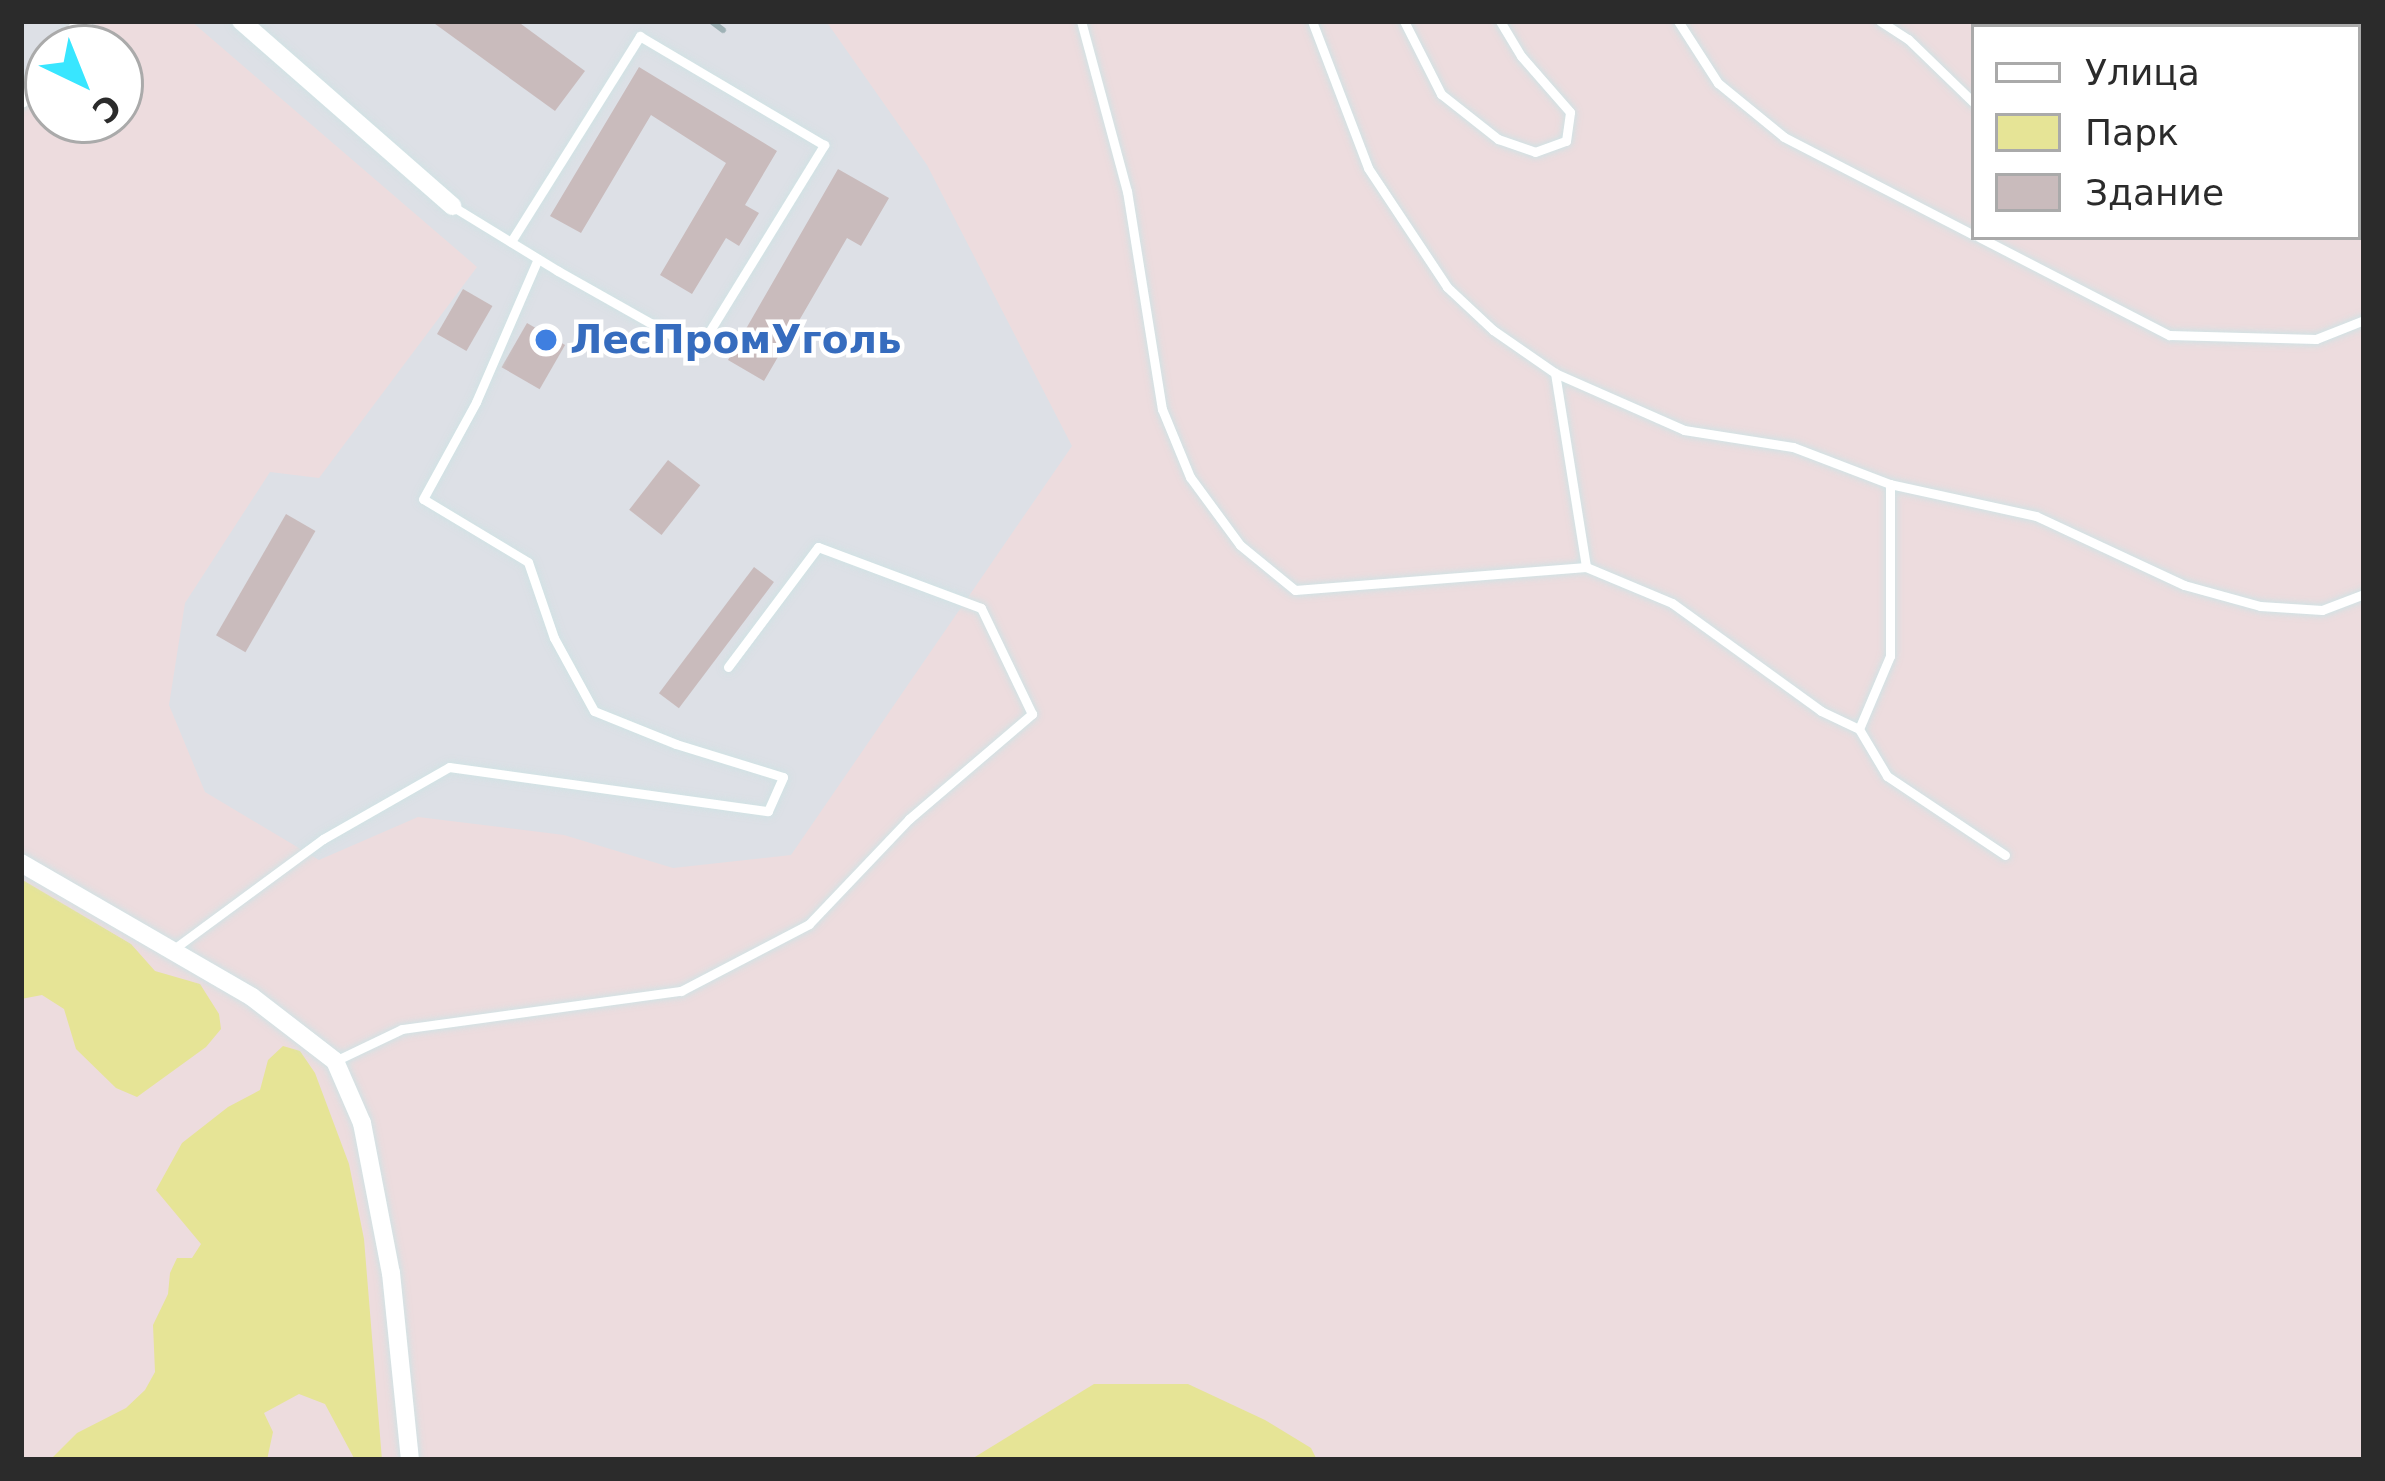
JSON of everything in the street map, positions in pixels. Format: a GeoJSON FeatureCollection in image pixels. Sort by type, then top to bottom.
{"type":"FeatureCollection","features":[{"type":"Feature","properties":{"kind":"street"},"geometry":{"type":"LineString","coordinates":[[241,21],[452,206]]}},
{"type":"Feature","properties":{"kind":"street"},"geometry":{"type":"LineString","coordinates":[[21,863],[252,997],[335,1060],[362,1123],[387,1252],[410,1460]]}},
{"type":"Feature","properties":{"kind":"lane"},"geometry":{"type":"LineString","coordinates":[[1081,21],[1127,191],[1162,409],[1190,477],[1240,545],[1295,590],[1586,567],[1672,603],[1821,711],[1859,729],[1887,776],[2006,855]]}},
{"type":"Feature","properties":{"kind":"lane"},"geometry":{"type":"LineString","coordinates":[[1312,21],[1368,168],[1447,287],[1493,330],[1555,373],[1684,430],[1793,447],[1889,484],[2036,516],[2184,585],[2260,606],[2322,610],[2364,594]]}},
{"type":"Feature","properties":{"kind":"lane"},"geometry":{"type":"LineString","coordinates":[[1404,21],[1409,41],[1441,94],[1498,139],[1535,152],[1566,141],[1570,112],[1521,56],[1500,21]]}},
{"type":"Feature","properties":{"kind":"lane"},"geometry":{"type":"LineString","coordinates":[[1678,21],[1718,83],[1784,137],[1971,233]]}},
{"type":"Feature","properties":{"kind":"lane"},"geometry":{"type":"LineString","coordinates":[[1880,21],[1908,39],[1971,100]]}},
{"type":"Feature","properties":{"kind":"lane"},"geometry":{"type":"LineString","coordinates":[[452,206],[538,259],[698,350],[824,145],[640,36],[511,242]]}},
{"type":"Feature","properties":{"kind":"lane"},"geometry":{"type":"LineString","coordinates":[[1984,240],[2169,335],[2316,339],[2364,320]]}},
{"type":"Feature","properties":{"kind":"lane"},"geometry":{"type":"LineString","coordinates":[[171,951],[323,839],[449,767],[768,812],[783,777],[676,744],[594,711],[554,638],[528,562],[423,499],[476,402],[538,259]]}},
{"type":"Feature","properties":{"kind":"lane"},"geometry":{"type":"LineString","coordinates":[[1555,373],[1586,567]]}},
{"type":"Feature","properties":{"kind":"lane"},"geometry":{"type":"LineString","coordinates":[[1859,729],[1890,656],[1889,484]]}},
{"type":"Feature","properties":{"kind":"lane"},"geometry":{"type":"LineString","coordinates":[[335,1060],[402,1029],[681,991],[809,924],[909,819],[1032,714],[981,608],[818,547],[728,667]]}},
{"type":"Feature","properties":{"kind":"shaded area"},"geometry":{"type":"Polygon","coordinates":[[[21,21],[69,21],[24,24],[21,82],[21,21]]]}},
{"type":"Feature","properties":{"kind":"shaded area"},"geometry":{"type":"Polygon","coordinates":[[[191,21],[826,21],[927,165],[1072,446],[791,855],[673,868],[564,835],[418,817],[319,860],[205,792],[169,705],[185,603],[270,472],[319,478],[477,267],[191,21]]]}},
{"type":"Feature","properties":{"kind":"green space"},"geometry":{"type":"Polygon","coordinates":[[[21,879],[131,944],[155,971],[200,984],[219,1014],[221,1029],[206,1047],[137,1097],[116,1088],[76,1049],[64,1009],[42,995],[21,999],[21,879]]]}},
{"type":"Feature","properties":{"kind":"green space"},"geometry":{"type":"Polygon","coordinates":[[[283,1046],[300,1051],[315,1073],[349,1164],[364,1239],[382,1460],[355,1460],[325,1404],[299,1394],[264,1413],[273,1432],[267,1460],[50,1460],[77,1433],[126,1408],[145,1390],[155,1372],[153,1325],[168,1294],[170,1273],[177,1258],[192,1258],[201,1244],[156,1190],[182,1143],[228,1107],[260,1090],[268,1060],[283,1046]]]}},
{"type":"Feature","properties":{"kind":"green space"},"geometry":{"type":"Polygon","coordinates":[[[1094,1384],[1188,1384],[1265,1420],[1311,1448],[1317,1460],[970,1460],[1094,1384]]]}},
{"type":"Feature","properties":{"kind":"building"},"geometry":{"type":"Polygon","coordinates":[[[431,21],[517,21],[585,71],[555,111],[431,21]]]}},
{"type":"Feature","properties":{"kind":"building"},"geometry":{"type":"Polygon","coordinates":[[[639,67],[777,151],[745,205],[759,213],[739,246],[726,238],[692,294],[660,275],[726,163],[651,115],[581,233],[550,216],[639,67]]]}},
{"type":"Feature","properties":{"kind":"building"},"geometry":{"type":"Polygon","coordinates":[[[838,169],[889,198],[861,246],[847,238],[764,381],[728,360],[838,169]]]}},
{"type":"Feature","properties":{"kind":"building"},"geometry":{"type":"Polygon","coordinates":[[[463,289],[492,306],[466,351],[437,334],[463,289]]]}},
{"type":"Feature","properties":{"kind":"building"},"geometry":{"type":"Polygon","coordinates":[[[527,323],[565,345],[540,389],[502,367],[527,323]]]}},
{"type":"Feature","properties":{"kind":"building"},"geometry":{"type":"Polygon","coordinates":[[[668,460],[700,485],[662,535],[629,510],[668,460]]]}},
{"type":"Feature","properties":{"kind":"building"},"geometry":{"type":"Polygon","coordinates":[[[286,514],[315,531],[245,652],[216,635],[286,514]]]}},
{"type":"Feature","properties":{"kind":"building"},"geometry":{"type":"Polygon","coordinates":[[[754,567],[774,582],[679,708],[659,693],[754,567]]]}},
{"type":"Feature","properties":{"kind":"railway"},"geometry":{"type":"LineString","coordinates":[[711,21],[723,30]]}},
{"type":"Feature","properties":{"kind":"place","name":"ЛесПромУголь"},"geometry":{"type":"Point","coordinates":[546,340]}}]}
